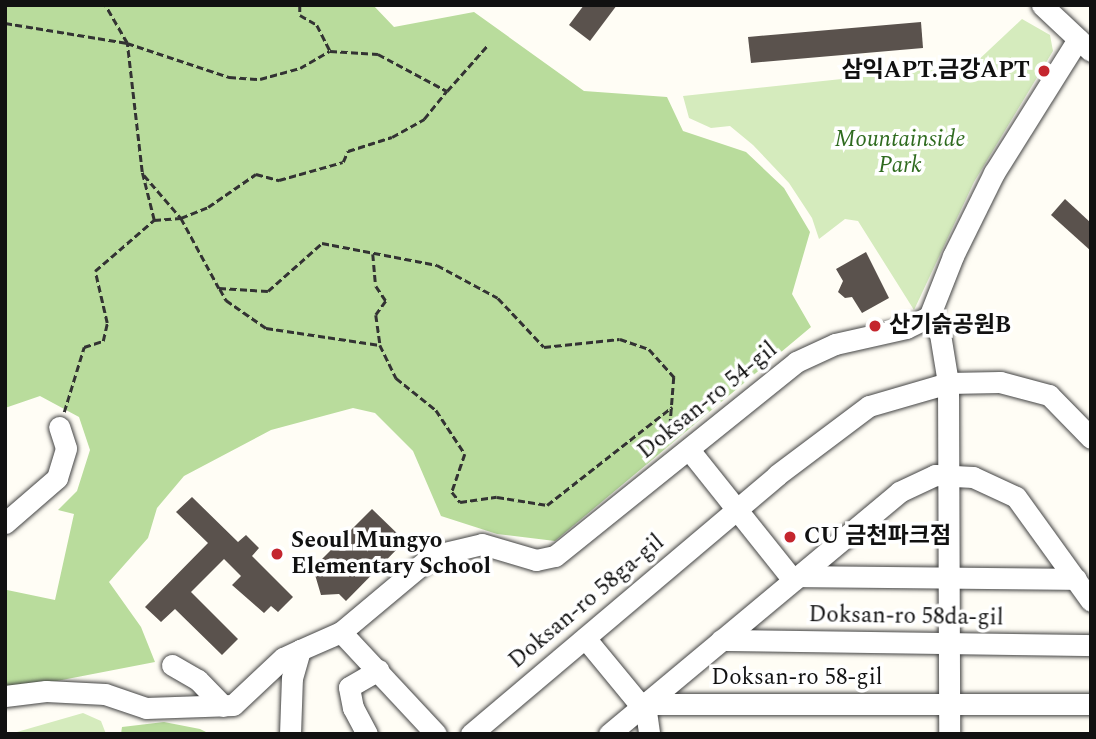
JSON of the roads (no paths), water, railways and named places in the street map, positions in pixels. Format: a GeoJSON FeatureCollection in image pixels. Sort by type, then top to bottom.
{"type":"FeatureCollection","features":[{"type":"Feature","properties":{"kind":"street"},"geometry":{"type":"LineString","coordinates":[[949,734],[948,383],[940,334],[929,317],[953,256],[994,173],[1085,45],[1042,5]]}},
{"type":"Feature","properties":{"kind":"street","name":"Doksan-ro 54-gil"},"geometry":{"type":"LineString","coordinates":[[5,696],[57,691],[105,694],[146,708],[223,706],[242,699],[283,658],[341,632],[432,556],[482,544],[536,559],[555,556],[811,353],[906,328],[929,317]]}},
{"type":"Feature","properties":{"kind":"street","name":"Doksan-ro 58ga-gil"},"geometry":{"type":"LineString","coordinates":[[471,734],[736,510],[869,406],[948,383],[1000,382],[1030,387],[1067,410],[1091,438]]}},
{"type":"Feature","properties":{"kind":"street"},"geometry":{"type":"LineString","coordinates":[[5,523],[57,478],[66,448],[59,427]]}},
{"type":"Feature","properties":{"kind":"street"},"geometry":{"type":"LineString","coordinates":[[690,451],[736,510],[795,578],[949,579],[1084,586]]}},
{"type":"Feature","properties":{"kind":"street"},"geometry":{"type":"LineString","coordinates":[[609,734],[899,492],[950,473],[996,485],[1016,497],[1084,586]]}},
{"type":"Feature","properties":{"kind":"street"},"geometry":{"type":"LineString","coordinates":[[341,632],[436,734]]}},
{"type":"Feature","properties":{"kind":"street"},"geometry":{"type":"LineString","coordinates":[[585,638],[637,701],[645,704]]}},
{"type":"Feature","properties":{"kind":"street","name":"Doksan-ro 58da-gil"},"geometry":{"type":"LineString","coordinates":[[721,640],[949,646],[1091,645]]}},
{"type":"Feature","properties":{"kind":"street"},"geometry":{"type":"LineString","coordinates":[[290,734],[292,678],[300,650]]}},
{"type":"Feature","properties":{"kind":"street"},"geometry":{"type":"LineString","coordinates":[[172,665],[198,680],[223,706]]}},
{"type":"Feature","properties":{"kind":"street"},"geometry":{"type":"LineString","coordinates":[[368,734],[353,708],[349,687],[378,670]]}},
{"type":"Feature","properties":{"kind":"street"},"geometry":{"type":"LineString","coordinates":[[645,704],[649,734]]}},
{"type":"Feature","properties":{"kind":"street","name":"Doksan-ro 58-gil"},"geometry":{"type":"LineString","coordinates":[[645,704],[1091,704]]}},
{"type":"Feature","properties":{"kind":"place","name":"삼익APT.금강APT"},"geometry":{"type":"Point","coordinates":[1044,71]}},
{"type":"Feature","properties":{"kind":"place","name":"산기슭공원B"},"geometry":{"type":"Point","coordinates":[875,326]}},
{"type":"Feature","properties":{"kind":"place","name":"CU 금천파크점"},"geometry":{"type":"Point","coordinates":[790,537]}},
{"type":"Feature","properties":{"kind":"place","name":"Seoul Mungyo Elementary School"},"geometry":{"type":"Point","coordinates":[277,554]}},
{"type":"Feature","properties":{"kind":"park label","name":"Mountainside Park"},"geometry":{"type":"Point","coordinates":[900,153]}}]}
